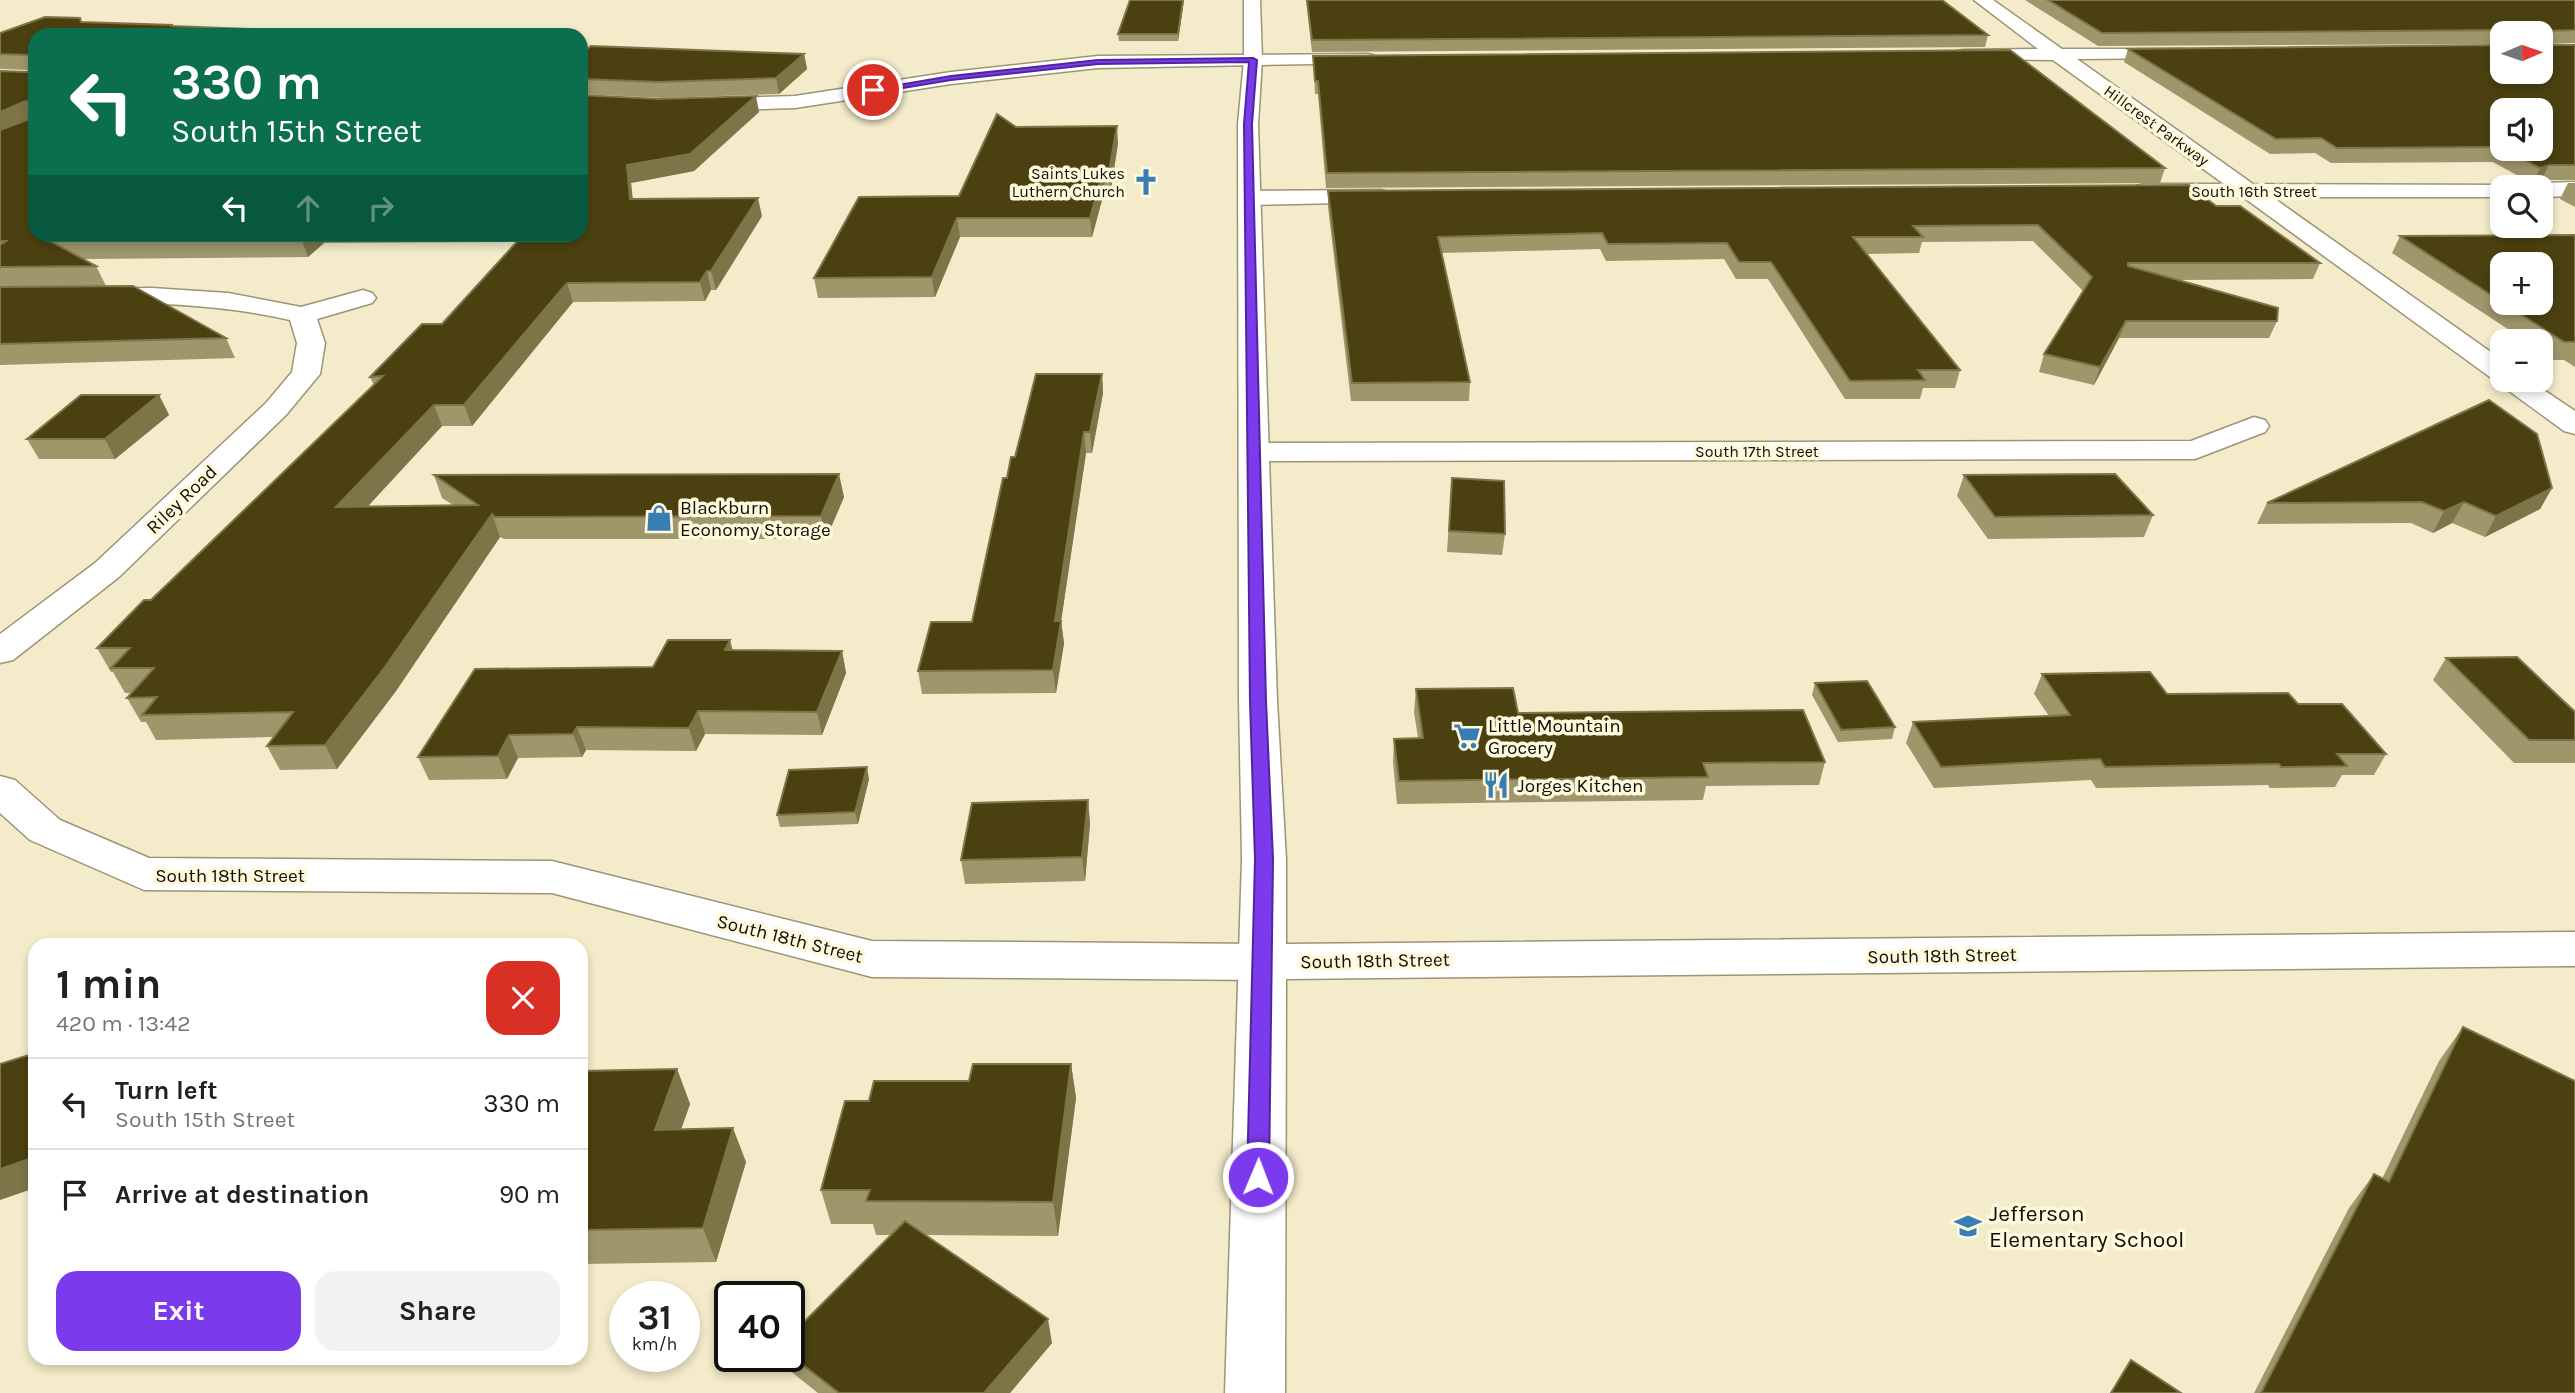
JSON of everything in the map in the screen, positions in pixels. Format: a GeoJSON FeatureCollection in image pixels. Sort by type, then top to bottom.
{"type":"FeatureCollection","features":[{"type":"Feature","properties":{"kind":"street"},"geometry":{"type":"LineString","coordinates":[[1252,0],[1253,60],[1248,124],[1258,688],[1264,859],[1255,1393]]}},
{"type":"Feature","properties":{"kind":"street","name":"Hillcrest Parkway"},"geometry":{"type":"LineString","coordinates":[[1982,0],[2490,364]]}},
{"type":"Feature","properties":{"kind":"street"},"geometry":{"type":"LineString","coordinates":[[1947,55],[2199,53]]}},
{"type":"Feature","properties":{"kind":"street"},"geometry":{"type":"LineString","coordinates":[[689,106],[795,102],[951,78],[1098,62],[1380,59]]}},
{"type":"Feature","properties":{"kind":"street"},"geometry":{"type":"LineString","coordinates":[[2553,190],[2575,189]]}},
{"type":"Feature","properties":{"kind":"street","name":"South 16th Street"},"geometry":{"type":"LineString","coordinates":[[2123,192],[2490,190]]}},
{"type":"Feature","properties":{"kind":"street"},"geometry":{"type":"LineString","coordinates":[[1250,198],[1401,197]]}},
{"type":"Feature","properties":{"kind":"street"},"geometry":{"type":"LineString","coordinates":[[0,297],[194,296],[265,305],[302,315],[363,298]]}},
{"type":"Feature","properties":{"kind":"street","name":"Riley Road"},"geometry":{"type":"LineString","coordinates":[[0,652],[107,570],[276,409],[306,374],[311,343],[302,315]]}},
{"type":"Feature","properties":{"kind":"street"},"geometry":{"type":"LineString","coordinates":[[2528,392],[2575,425]]}},
{"type":"Feature","properties":{"kind":"street","name":"South 17th Street"},"geometry":{"type":"LineString","coordinates":[[1254,452],[2195,450],[2254,426]]}},
{"type":"Feature","properties":{"kind":"street","name":"South 18th Street"},"geometry":{"type":"LineString","coordinates":[[0,790],[45,830],[144,874],[552,877],[872,959],[1262,962],[2575,949]]}},
{"type":"Feature","properties":{"kind":"building"},"geometry":{"type":"Polygon","coordinates":[[[1130,0],[1183,0],[1178,34],[1118,34],[1130,0]]]}},
{"type":"Feature","properties":{"kind":"building"},"geometry":{"type":"Polygon","coordinates":[[[1307,0],[1942,0],[1988,35],[1312,40],[1307,0]]]}},
{"type":"Feature","properties":{"kind":"building"},"geometry":{"type":"Polygon","coordinates":[[[2048,0],[2575,0],[2575,30],[2553,31],[2553,21],[2490,21],[2490,30],[2102,33],[2048,0]]]}},
{"type":"Feature","properties":{"kind":"building"},"geometry":{"type":"Polygon","coordinates":[[[45,17],[80,18],[81,22],[222,28],[28,28],[28,55],[0,54],[0,33],[45,17]]]}},
{"type":"Feature","properties":{"kind":"building"},"geometry":{"type":"Polygon","coordinates":[[[2490,45],[2490,84],[2553,84],[2553,45],[2575,45],[2575,165],[2549,165],[2540,168],[2527,161],[2553,161],[2553,98],[2490,98],[2490,147],[2337,148],[2321,138],[2276,139],[2128,49],[2490,45]]]}},
{"type":"Feature","properties":{"kind":"building"},"geometry":{"type":"Polygon","coordinates":[[[591,46],[804,54],[776,78],[659,82],[588,79],[588,48],[591,46]]]}},
{"type":"Feature","properties":{"kind":"building"},"geometry":{"type":"Polygon","coordinates":[[[2010,50],[2165,168],[1327,173],[1313,56],[2010,50]]]}},
{"type":"Feature","properties":{"kind":"building"},"geometry":{"type":"Polygon","coordinates":[[[0,71],[27,72],[28,102],[0,112],[0,71]]]}},
{"type":"Feature","properties":{"kind":"building"},"geometry":{"type":"Polygon","coordinates":[[[588,95],[659,99],[756,96],[690,154],[627,165],[630,199],[758,198],[711,271],[707,271],[700,282],[567,283],[464,405],[434,405],[336,507],[478,505],[434,475],[839,474],[821,516],[495,517],[492,514],[385,667],[325,745],[267,746],[293,712],[142,715],[157,697],[127,698],[154,668],[111,668],[130,648],[97,648],[144,600],[151,600],[383,376],[370,377],[422,324],[442,324],[517,242],[588,242],[588,95]]]}},
{"type":"Feature","properties":{"kind":"building"},"geometry":{"type":"Polygon","coordinates":[[[997,114],[1016,127],[1117,126],[1109,171],[1103,171],[1090,218],[957,218],[932,277],[814,278],[859,197],[959,196],[997,114]]]}},
{"type":"Feature","properties":{"kind":"building"},"geometry":{"type":"Polygon","coordinates":[[[28,119],[28,242],[52,242],[96,266],[0,267],[0,245],[6,241],[0,241],[0,130],[28,119]]]}},
{"type":"Feature","properties":{"kind":"building"},"geometry":{"type":"Polygon","coordinates":[[[2189,185],[2216,206],[2240,206],[2320,263],[2128,263],[2128,266],[2278,308],[2277,321],[2126,321],[2100,367],[2044,354],[2092,277],[2038,225],[1913,226],[1923,237],[1853,237],[1960,370],[1918,370],[1925,380],[1850,381],[1771,262],[1739,262],[1727,243],[1608,244],[1602,233],[1438,237],[1470,382],[1352,383],[1328,191],[2189,185]]]}},
{"type":"Feature","properties":{"kind":"building"},"geometry":{"type":"Polygon","coordinates":[[[2553,235],[2575,235],[2575,342],[2564,342],[2553,335],[2553,329],[2544,329],[2522,315],[2553,315],[2553,252],[2490,252],[2490,294],[2400,236],[2553,238],[2553,235]]]}},
{"type":"Feature","properties":{"kind":"building"},"geometry":{"type":"Polygon","coordinates":[[[133,286],[226,338],[0,344],[0,287],[133,286]]]}},
{"type":"Feature","properties":{"kind":"building"},"geometry":{"type":"Polygon","coordinates":[[[1036,374],[1102,374],[1090,432],[1084,432],[1055,621],[1061,621],[1053,670],[918,671],[931,622],[972,622],[1003,478],[1007,478],[1011,457],[1015,457],[1036,374]]]}},
{"type":"Feature","properties":{"kind":"building"},"geometry":{"type":"Polygon","coordinates":[[[81,395],[159,395],[105,439],[27,439],[81,395]]]}},
{"type":"Feature","properties":{"kind":"building"},"geometry":{"type":"Polygon","coordinates":[[[2489,400],[2537,434],[2552,488],[2496,516],[2464,502],[2444,511],[2422,502],[2267,503],[2489,400]]]}},
{"type":"Feature","properties":{"kind":"building"},"geometry":{"type":"Polygon","coordinates":[[[2115,474],[2153,515],[1995,517],[1964,475],[2115,474]]]}},
{"type":"Feature","properties":{"kind":"building"},"geometry":{"type":"Polygon","coordinates":[[[1452,478],[1504,481],[1505,534],[1449,531],[1452,478]]]}},
{"type":"Feature","properties":{"kind":"building"},"geometry":{"type":"Polygon","coordinates":[[[668,640],[730,640],[725,650],[842,651],[817,712],[698,711],[689,728],[577,727],[573,734],[509,735],[498,756],[418,757],[475,669],[653,667],[668,640]]]}},
{"type":"Feature","properties":{"kind":"building"},"geometry":{"type":"Polygon","coordinates":[[[2517,657],[2575,712],[2575,740],[2529,740],[2446,658],[2517,657]]]}},
{"type":"Feature","properties":{"kind":"building"},"geometry":{"type":"Polygon","coordinates":[[[2150,672],[2167,694],[2288,693],[2298,704],[2342,704],[2386,754],[2337,754],[2347,766],[2281,767],[2279,764],[2105,767],[2100,759],[1941,767],[1913,722],[2070,715],[2042,674],[2150,672]]]}},
{"type":"Feature","properties":{"kind":"building"},"geometry":{"type":"Polygon","coordinates":[[[1867,681],[1895,727],[1841,730],[1815,683],[1867,681]]]}},
{"type":"Feature","properties":{"kind":"building"},"geometry":{"type":"Polygon","coordinates":[[[1513,688],[1518,713],[1803,710],[1825,762],[1703,763],[1708,777],[1399,781],[1394,739],[1423,738],[1416,689],[1513,688]]]}},
{"type":"Feature","properties":{"kind":"building"},"geometry":{"type":"Polygon","coordinates":[[[867,767],[855,812],[777,815],[789,770],[867,767]]]}},
{"type":"Feature","properties":{"kind":"building"},"geometry":{"type":"Polygon","coordinates":[[[1088,800],[1082,857],[961,860],[972,803],[1088,800]]]}},
{"type":"Feature","properties":{"kind":"building"},"geometry":{"type":"Polygon","coordinates":[[[2463,1027],[2575,1081],[2575,1393],[2261,1393],[2374,1174],[2389,1182],[2463,1027]]]}},
{"type":"Feature","properties":{"kind":"building"},"geometry":{"type":"Polygon","coordinates":[[[28,1055],[28,1159],[0,1169],[0,1064],[28,1055]]]}},
{"type":"Feature","properties":{"kind":"building"},"geometry":{"type":"Polygon","coordinates":[[[973,1064],[1071,1064],[1053,1202],[866,1201],[870,1190],[821,1190],[845,1101],[869,1101],[874,1081],[969,1081],[973,1064]]]}},
{"type":"Feature","properties":{"kind":"building"},"geometry":{"type":"Polygon","coordinates":[[[677,1069],[655,1130],[733,1128],[703,1228],[588,1230],[588,1071],[677,1069]]]}},
{"type":"Feature","properties":{"kind":"building"},"geometry":{"type":"Polygon","coordinates":[[[905,1221],[1048,1319],[984,1393],[839,1393],[805,1366],[805,1321],[905,1221]]]}},
{"type":"Feature","properties":{"kind":"building"},"geometry":{"type":"Polygon","coordinates":[[[2131,1360],[2181,1393],[2111,1393],[2131,1360]]]}},
{"type":"Feature","properties":{"kind":"place","name":"Saints Lukes Luthern Church"},"geometry":{"type":"Point","coordinates":[1146,182]}},
{"type":"Feature","properties":{"kind":"place","name":"Blackburn Economy Storage"},"geometry":{"type":"Point","coordinates":[659,518]}},
{"type":"Feature","properties":{"kind":"place","name":"Little Mountain Grocery"},"geometry":{"type":"Point","coordinates":[1467,736]}},
{"type":"Feature","properties":{"kind":"place","name":"Jorges Kitchen"},"geometry":{"type":"Point","coordinates":[1496,785]}},
{"type":"Feature","properties":{"kind":"place","name":"Jefferson Elementary School"},"geometry":{"type":"Point","coordinates":[1968,1226]}},
{"type":"Feature","properties":{"kind":"route"},"geometry":{"type":"LineString","coordinates":[[873,90],[951,78],[1098,62],[1253,60],[1248,124],[1258,701],[1264,859],[1258,1177]]}}]}
